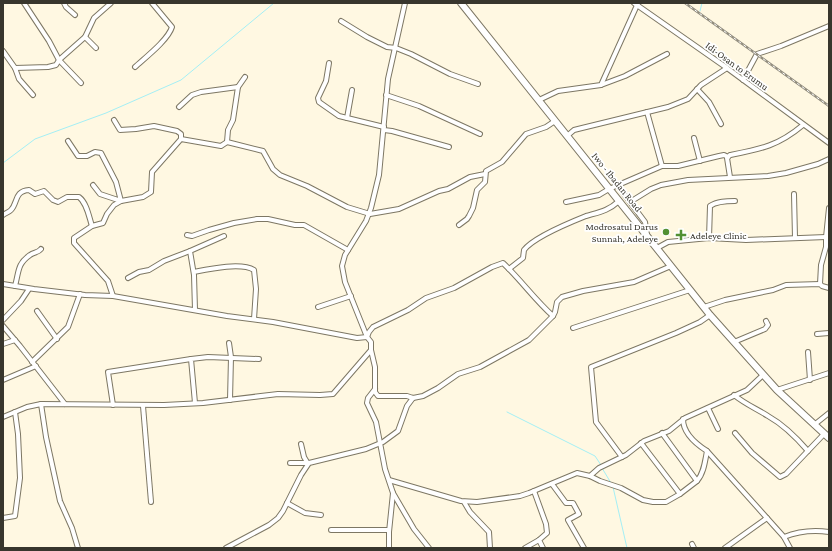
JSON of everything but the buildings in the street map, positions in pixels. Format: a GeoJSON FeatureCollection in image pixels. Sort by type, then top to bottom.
{"type":"FeatureCollection","features":[{"type":"Feature","properties":{"kind":"main road","name":"Iwo - Ibadan Road"},"geometry":{"type":"LineString","coordinates":[[461,3],[710,315],[777,390],[827,436]]}},
{"type":"Feature","properties":{"kind":"street"},"geometry":{"type":"LineString","coordinates":[[24,3],[49,41],[59,60],[81,83]]}},
{"type":"Feature","properties":{"kind":"street"},"geometry":{"type":"LineString","coordinates":[[64,3],[75,15]]}},
{"type":"Feature","properties":{"kind":"street"},"geometry":{"type":"LineString","coordinates":[[15,68],[48,67],[56,65],[59,60],[85,37],[94,18],[111,3]]}},
{"type":"Feature","properties":{"kind":"street"},"geometry":{"type":"LineString","coordinates":[[135,67],[171,31],[172,27],[152,3]]}},
{"type":"Feature","properties":{"kind":"street"},"geometry":{"type":"LineString","coordinates":[[406,3],[390,68],[386,95],[379,175],[370,214],[348,250],[343,261],[342,271],[371,342],[371,350],[375,367],[375,392],[378,396],[407,396],[413,398],[423,396],[438,388],[458,374],[480,367],[504,355],[534,336],[553,316],[558,302],[562,297],[583,291],[634,282],[671,266]]}},
{"type":"Feature","properties":{"kind":"street"},"geometry":{"type":"LineString","coordinates":[[601,85],[636,4]]}},
{"type":"Feature","properties":{"kind":"street","name":"Idi-Osan to Erumu"},"geometry":{"type":"LineString","coordinates":[[636,4],[727,68],[829,143]]}},
{"type":"Feature","properties":{"kind":"street"},"geometry":{"type":"LineString","coordinates":[[341,21],[367,38],[387,48],[396,48],[450,74],[478,84]]}},
{"type":"Feature","properties":{"kind":"street"},"geometry":{"type":"LineString","coordinates":[[743,80],[757,54],[781,46],[829,26]]}},
{"type":"Feature","properties":{"kind":"street"},"geometry":{"type":"LineString","coordinates":[[85,37],[96,48]]}},
{"type":"Feature","properties":{"kind":"street"},"geometry":{"type":"LineString","coordinates":[[3,51],[15,68],[19,79],[33,96]]}},
{"type":"Feature","properties":{"kind":"street"},"geometry":{"type":"LineString","coordinates":[[538,100],[558,91],[601,85],[625,76],[667,54]]}},
{"type":"Feature","properties":{"kind":"street"},"geometry":{"type":"LineString","coordinates":[[330,63],[326,81],[318,100],[320,104],[334,113],[347,118],[449,147]]}},
{"type":"Feature","properties":{"kind":"street"},"geometry":{"type":"LineString","coordinates":[[567,136],[574,130],[681,103],[688,99],[697,89],[727,68]]}},
{"type":"Feature","properties":{"kind":"street"},"geometry":{"type":"LineString","coordinates":[[227,142],[228,130],[233,120],[238,87],[245,77]]}},
{"type":"Feature","properties":{"kind":"street"},"geometry":{"type":"LineString","coordinates":[[180,107],[192,95],[201,92],[238,87]]}},
{"type":"Feature","properties":{"kind":"street"},"geometry":{"type":"LineString","coordinates":[[697,89],[709,102],[720,124]]}},
{"type":"Feature","properties":{"kind":"street"},"geometry":{"type":"LineString","coordinates":[[347,118],[352,90]]}},
{"type":"Feature","properties":{"kind":"street"},"geometry":{"type":"LineString","coordinates":[[386,95],[419,106],[480,134]]}},
{"type":"Feature","properties":{"kind":"street"},"geometry":{"type":"LineString","coordinates":[[647,112],[662,166]]}},
{"type":"Feature","properties":{"kind":"street"},"geometry":{"type":"LineString","coordinates":[[114,120],[120,130],[154,126],[177,131],[180,134],[181,139]]}},
{"type":"Feature","properties":{"kind":"street"},"geometry":{"type":"LineString","coordinates":[[459,225],[468,219],[473,208],[477,190],[485,182],[486,171],[502,162],[526,134],[546,127],[555,121]]}},
{"type":"Feature","properties":{"kind":"street"},"geometry":{"type":"LineString","coordinates":[[566,202],[599,195],[609,189],[662,166],[678,166],[719,156],[724,155],[728,157],[765,148],[782,139],[803,124]]}},
{"type":"Feature","properties":{"kind":"street"},"geometry":{"type":"LineString","coordinates":[[694,138],[700,161]]}},
{"type":"Feature","properties":{"kind":"street"},"geometry":{"type":"LineString","coordinates":[[181,139],[221,146],[227,142],[263,151],[273,170],[280,175],[307,186],[347,207],[370,214],[399,209],[439,191],[448,189],[470,177],[486,174]]}},
{"type":"Feature","properties":{"kind":"street"},"geometry":{"type":"LineString","coordinates":[[113,296],[108,281],[74,243],[74,238],[92,226],[103,223],[107,214],[114,205],[121,201],[144,197],[152,192],[152,172],[181,139]]}},
{"type":"Feature","properties":{"kind":"street"},"geometry":{"type":"LineString","coordinates":[[68,141],[78,156],[87,156],[95,152],[101,153],[116,182],[121,201]]}},
{"type":"Feature","properties":{"kind":"street"},"geometry":{"type":"LineString","coordinates":[[728,157],[727,161],[730,178]]}},
{"type":"Feature","properties":{"kind":"street"},"geometry":{"type":"LineString","coordinates":[[630,202],[651,189],[661,185],[688,180],[768,176],[786,173],[818,164],[829,159]]}},
{"type":"Feature","properties":{"kind":"street"},"geometry":{"type":"LineString","coordinates":[[93,185],[100,194],[121,201]]}},
{"type":"Feature","properties":{"kind":"street"},"geometry":{"type":"LineString","coordinates":[[618,186],[645,222],[647,235]]}},
{"type":"Feature","properties":{"kind":"street"},"geometry":{"type":"LineString","coordinates":[[3,215],[12,209],[17,196],[23,191],[29,190],[35,194],[44,191],[53,200],[58,202],[67,197],[79,196],[85,204],[92,226]]}},
{"type":"Feature","properties":{"kind":"street"},"geometry":{"type":"LineString","coordinates":[[794,194],[795,238]]}},
{"type":"Feature","properties":{"kind":"street"},"geometry":{"type":"LineString","coordinates":[[509,269],[523,258],[524,250],[535,240],[584,217],[609,209],[619,201]]}},
{"type":"Feature","properties":{"kind":"street"},"geometry":{"type":"LineString","coordinates":[[709,238],[710,206],[713,203],[736,201]]}},
{"type":"Feature","properties":{"kind":"street"},"geometry":{"type":"LineString","coordinates":[[820,284],[821,265],[826,247],[829,208]]}},
{"type":"Feature","properties":{"kind":"street"},"geometry":{"type":"LineString","coordinates":[[187,235],[192,236],[234,223],[268,219],[295,225],[304,225],[348,250]]}},
{"type":"Feature","properties":{"kind":"street"},"geometry":{"type":"LineString","coordinates":[[128,278],[224,236]]}},
{"type":"Feature","properties":{"kind":"street"},"geometry":{"type":"LineString","coordinates":[[657,248],[668,242],[709,238],[746,240],[826,237]]}},
{"type":"Feature","properties":{"kind":"street"},"geometry":{"type":"LineString","coordinates":[[15,286],[20,263],[30,255],[39,252],[41,249]]}},
{"type":"Feature","properties":{"kind":"street"},"geometry":{"type":"LineString","coordinates":[[190,251],[194,272],[195,310]]}},
{"type":"Feature","properties":{"kind":"street"},"geometry":{"type":"LineString","coordinates":[[368,337],[372,327],[408,310],[426,298],[454,288],[492,267],[503,263],[553,316]]}},
{"type":"Feature","properties":{"kind":"street"},"geometry":{"type":"LineString","coordinates":[[194,272],[237,265],[250,267],[254,270],[256,289],[254,320]]}},
{"type":"Feature","properties":{"kind":"street"},"geometry":{"type":"LineString","coordinates":[[3,284],[29,289],[113,296],[357,338],[368,337]]}},
{"type":"Feature","properties":{"kind":"street"},"geometry":{"type":"LineString","coordinates":[[704,307],[725,300],[773,290],[786,285],[820,284],[829,288]]}},
{"type":"Feature","properties":{"kind":"street"},"geometry":{"type":"LineString","coordinates":[[3,320],[21,301],[29,289]]}},
{"type":"Feature","properties":{"kind":"street"},"geometry":{"type":"LineString","coordinates":[[573,328],[690,290]]}},
{"type":"Feature","properties":{"kind":"street"},"geometry":{"type":"LineString","coordinates":[[32,362],[68,327],[80,294]]}},
{"type":"Feature","properties":{"kind":"street"},"geometry":{"type":"LineString","coordinates":[[318,307],[351,296]]}},
{"type":"Feature","properties":{"kind":"street"},"geometry":{"type":"LineString","coordinates":[[37,311],[57,339]]}},
{"type":"Feature","properties":{"kind":"street"},"geometry":{"type":"LineString","coordinates":[[622,457],[613,442],[596,422],[591,367],[676,333],[700,322],[710,315]]}},
{"type":"Feature","properties":{"kind":"street"},"geometry":{"type":"LineString","coordinates":[[734,342],[765,329],[768,324],[766,321]]}},
{"type":"Feature","properties":{"kind":"street"},"geometry":{"type":"LineString","coordinates":[[3,326],[65,404]]}},
{"type":"Feature","properties":{"kind":"street"},"geometry":{"type":"LineString","coordinates":[[816,334],[829,333]]}},
{"type":"Feature","properties":{"kind":"street"},"geometry":{"type":"LineString","coordinates":[[3,344],[15,340]]}},
{"type":"Feature","properties":{"kind":"street"},"geometry":{"type":"LineString","coordinates":[[229,344],[231,358],[230,400]]}},
{"type":"Feature","properties":{"kind":"street"},"geometry":{"type":"LineString","coordinates":[[3,417],[27,407],[41,404],[143,406],[230,400],[278,394],[333,394],[371,350]]}},
{"type":"Feature","properties":{"kind":"street"},"geometry":{"type":"LineString","coordinates":[[808,352],[810,380]]}},
{"type":"Feature","properties":{"kind":"street"},"geometry":{"type":"LineString","coordinates":[[113,405],[108,372],[208,357],[259,359]]}},
{"type":"Feature","properties":{"kind":"street"},"geometry":{"type":"LineString","coordinates":[[191,359],[196,403]]}},
{"type":"Feature","properties":{"kind":"street"},"geometry":{"type":"LineString","coordinates":[[3,380],[36,366]]}},
{"type":"Feature","properties":{"kind":"street"},"geometry":{"type":"LineString","coordinates":[[777,390],[828,373],[829,380]]}},
{"type":"Feature","properties":{"kind":"street"},"geometry":{"type":"LineString","coordinates":[[590,476],[602,467],[622,457],[641,443],[669,430],[683,419],[752,386],[763,375]]}},
{"type":"Feature","properties":{"kind":"street"},"geometry":{"type":"LineString","coordinates":[[375,388],[368,398],[367,403],[376,422],[380,444],[393,493],[414,529],[429,548]]}},
{"type":"Feature","properties":{"kind":"street"},"geometry":{"type":"LineString","coordinates":[[734,395],[747,405],[770,417],[796,436],[808,451]]}},
{"type":"Feature","properties":{"kind":"street"},"geometry":{"type":"LineString","coordinates":[[290,463],[308,463],[380,444],[398,431],[407,406],[413,398]]}},
{"type":"Feature","properties":{"kind":"street"},"geometry":{"type":"LineString","coordinates":[[41,404],[46,437],[60,501],[72,528],[78,548]]}},
{"type":"Feature","properties":{"kind":"street"},"geometry":{"type":"LineString","coordinates":[[143,406],[151,502]]}},
{"type":"Feature","properties":{"kind":"street"},"geometry":{"type":"LineString","coordinates":[[708,408],[718,430]]}},
{"type":"Feature","properties":{"kind":"street"},"geometry":{"type":"LineString","coordinates":[[3,518],[14,516],[20,478],[18,434],[15,412]]}},
{"type":"Feature","properties":{"kind":"street"},"geometry":{"type":"LineString","coordinates":[[814,425],[829,413]]}},
{"type":"Feature","properties":{"kind":"street"},"geometry":{"type":"LineString","coordinates":[[683,419],[684,427],[692,439],[707,451],[752,499],[784,537],[790,548]]}},
{"type":"Feature","properties":{"kind":"street"},"geometry":{"type":"LineString","coordinates":[[735,432],[752,452],[780,477],[786,474],[808,451],[827,436]]}},
{"type":"Feature","properties":{"kind":"street"},"geometry":{"type":"LineString","coordinates":[[662,433],[698,481]]}},
{"type":"Feature","properties":{"kind":"street"},"geometry":{"type":"LineString","coordinates":[[641,443],[680,494]]}},
{"type":"Feature","properties":{"kind":"street"},"geometry":{"type":"LineString","coordinates":[[301,444],[304,457],[308,463]]}},
{"type":"Feature","properties":{"kind":"street"},"geometry":{"type":"LineString","coordinates":[[389,480],[464,502],[477,502],[520,496],[574,474],[582,474],[625,490],[647,501],[666,502],[698,481],[707,451]]}},
{"type":"Feature","properties":{"kind":"street"},"geometry":{"type":"LineString","coordinates":[[226,548],[238,543],[274,522],[288,503],[308,463]]}},
{"type":"Feature","properties":{"kind":"street"},"geometry":{"type":"LineString","coordinates":[[552,484],[566,503],[573,503],[579,514],[568,520],[584,548]]}},
{"type":"Feature","properties":{"kind":"street"},"geometry":{"type":"LineString","coordinates":[[525,548],[539,540],[547,532],[546,524],[534,491]]}},
{"type":"Feature","properties":{"kind":"street"},"geometry":{"type":"LineString","coordinates":[[389,548],[389,530],[393,493]]}},
{"type":"Feature","properties":{"kind":"street"},"geometry":{"type":"LineString","coordinates":[[464,502],[470,512],[489,532],[490,548]]}},
{"type":"Feature","properties":{"kind":"street"},"geometry":{"type":"LineString","coordinates":[[288,503],[305,513],[321,515]]}},
{"type":"Feature","properties":{"kind":"street"},"geometry":{"type":"LineString","coordinates":[[725,548],[767,518]]}},
{"type":"Feature","properties":{"kind":"street"},"geometry":{"type":"LineString","coordinates":[[331,530],[389,530]]}},
{"type":"Feature","properties":{"kind":"street"},"geometry":{"type":"LineString","coordinates":[[784,537],[806,531],[829,532]]}},
{"type":"Feature","properties":{"kind":"street"},"geometry":{"type":"LineString","coordinates":[[539,540],[544,548]]}},
{"type":"Feature","properties":{"kind":"street"},"geometry":{"type":"LineString","coordinates":[[238,543],[240,548]]}},
{"type":"Feature","properties":{"kind":"waterway"},"geometry":{"type":"LineString","coordinates":[[3,163],[35,139],[106,113],[181,80],[274,3]]}},
{"type":"Feature","properties":{"kind":"waterway"},"geometry":{"type":"LineString","coordinates":[[700,11],[702,3]]}},
{"type":"Feature","properties":{"kind":"waterway"},"geometry":{"type":"LineString","coordinates":[[507,412],[595,456],[601,465]]}},
{"type":"Feature","properties":{"kind":"waterway"},"geometry":{"type":"LineString","coordinates":[[602,468],[611,483]]}},
{"type":"Feature","properties":{"kind":"waterway"},"geometry":{"type":"LineString","coordinates":[[613,487],[627,548]]}},
{"type":"Feature","properties":{"kind":"railway"},"geometry":{"type":"LineString","coordinates":[[685,3],[829,106]]}},
{"type":"Feature","properties":{"kind":"place","name":"Modrosatul Darus Sunnah, Adeleye"},"geometry":{"type":"Point","coordinates":[666,232]}},
{"type":"Feature","properties":{"kind":"place","name":"Adeleye Clinic"},"geometry":{"type":"Point","coordinates":[681,235]}}]}
